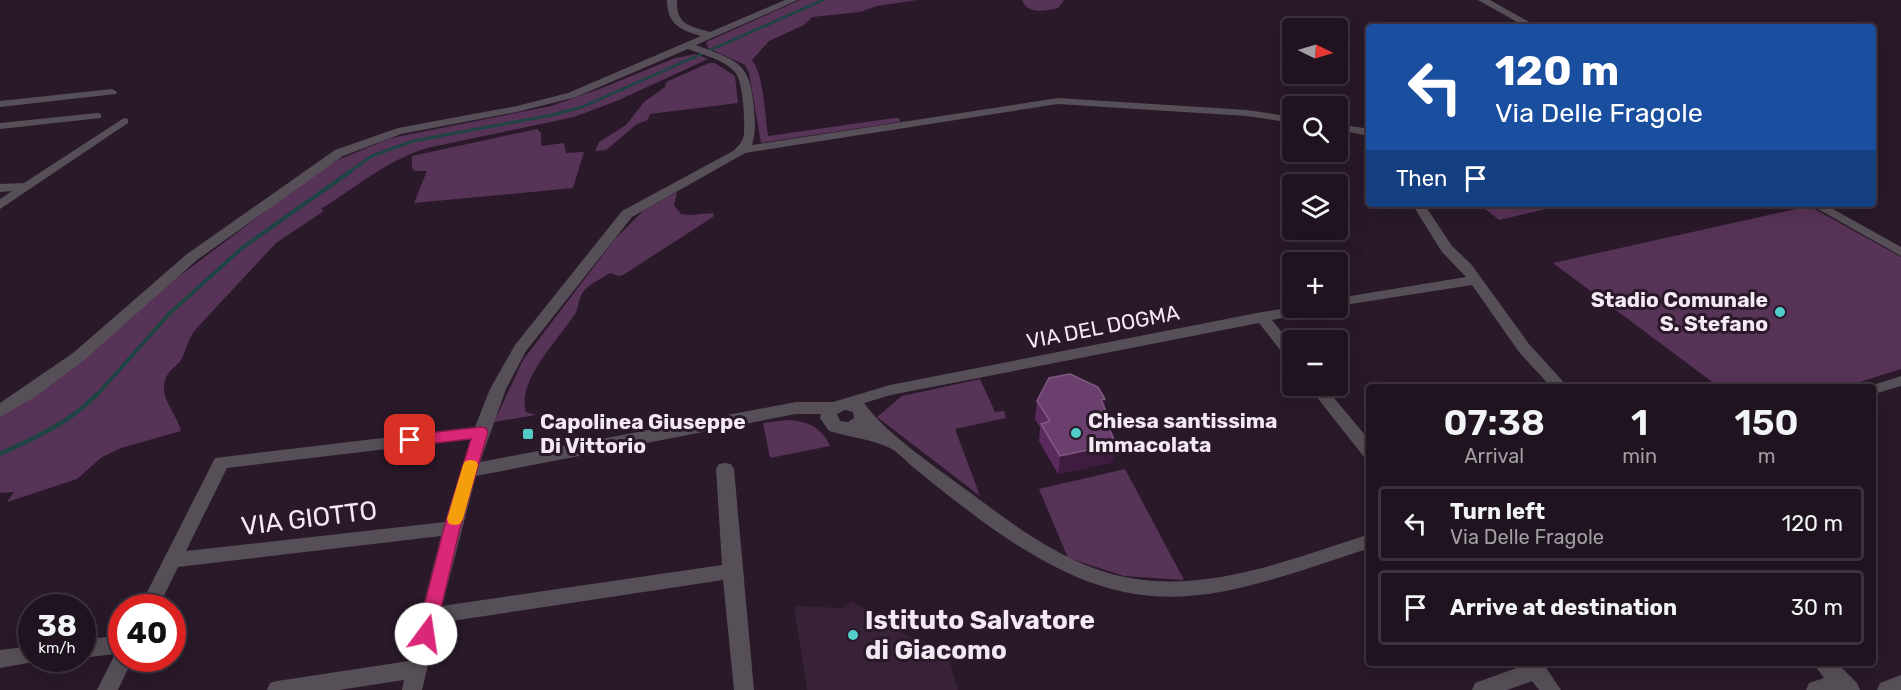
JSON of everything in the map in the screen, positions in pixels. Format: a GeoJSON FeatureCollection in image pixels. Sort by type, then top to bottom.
{"type":"FeatureCollection","features":[{"type":"Feature","properties":{"kind":"street"},"geometry":{"type":"LineString","coordinates":[[672,0],[671,14],[679,25],[711,35]]}},
{"type":"Feature","properties":{"kind":"street"},"geometry":{"type":"LineString","coordinates":[[0,411],[78,357],[192,257],[305,174],[339,153],[398,131],[556,100],[696,49],[711,35],[793,0]]}},
{"type":"Feature","properties":{"kind":"street"},"geometry":{"type":"LineString","coordinates":[[1483,0],[1527,24]]}},
{"type":"Feature","properties":{"kind":"street"},"geometry":{"type":"LineString","coordinates":[[412,690],[452,528],[481,432],[498,389],[520,349],[619,223],[642,204],[729,159],[741,150],[748,140],[750,133],[744,80],[735,66],[696,49]]}},
{"type":"Feature","properties":{"kind":"street"},"geometry":{"type":"LineString","coordinates":[[0,104],[112,92]]}},
{"type":"Feature","properties":{"kind":"street"},"geometry":{"type":"LineString","coordinates":[[741,150],[1058,101],[1247,113],[1282,118]]}},
{"type":"Feature","properties":{"kind":"street"},"geometry":{"type":"LineString","coordinates":[[0,126],[97,116]]}},
{"type":"Feature","properties":{"kind":"street"},"geometry":{"type":"LineString","coordinates":[[0,204],[124,121]]}},
{"type":"Feature","properties":{"kind":"street"},"geometry":{"type":"LineString","coordinates":[[1348,129],[1366,132]]}},
{"type":"Feature","properties":{"kind":"street"},"geometry":{"type":"LineString","coordinates":[[0,188],[28,187]]}},
{"type":"Feature","properties":{"kind":"street"},"geometry":{"type":"LineString","coordinates":[[1420,207],[1447,249],[1476,280],[1524,348],[1557,384]]}},
{"type":"Feature","properties":{"kind":"street"},"geometry":{"type":"LineString","coordinates":[[1820,207],[1901,252]]}},
{"type":"Feature","properties":{"kind":"street"},"geometry":{"type":"LineString","coordinates":[[1348,300],[1476,280]]}},
{"type":"Feature","properties":{"kind":"street","name":"VIA DEL DOGMA"},"geometry":{"type":"LineString","coordinates":[[905,388],[1282,313]]}},
{"type":"Feature","properties":{"kind":"street"},"geometry":{"type":"LineString","coordinates":[[1262,317],[1282,342]]}},
{"type":"Feature","properties":{"kind":"street"},"geometry":{"type":"LineString","coordinates":[[1876,388],[1901,381]]}},
{"type":"Feature","properties":{"kind":"street"},"geometry":{"type":"LineString","coordinates":[[835,411],[867,396],[905,388]]}},
{"type":"Feature","properties":{"kind":"street"},"geometry":{"type":"LineString","coordinates":[[862,412],[905,388]]}},
{"type":"Feature","properties":{"kind":"street"},"geometry":{"type":"LineString","coordinates":[[1324,396],[1366,448]]}},
{"type":"Feature","properties":{"kind":"street"},"geometry":{"type":"LineString","coordinates":[[469,471],[786,411],[835,411],[854,405],[892,443],[1011,534],[1040,552],[1096,579],[1127,586],[1168,590],[1208,587],[1248,578],[1366,542]]}},
{"type":"Feature","properties":{"kind":"street"},"geometry":{"type":"LineString","coordinates":[[835,411],[840,429],[850,428],[860,423],[862,412]]}},
{"type":"Feature","properties":{"kind":"street"},"geometry":{"type":"LineString","coordinates":[[850,428],[892,443]]}},
{"type":"Feature","properties":{"kind":"street"},"geometry":{"type":"LineString","coordinates":[[155,594],[221,462],[481,432]]}},
{"type":"Feature","properties":{"kind":"street"},"geometry":{"type":"LineString","coordinates":[[724,469],[744,690]]}},
{"type":"Feature","properties":{"kind":"street","name":"VIA GIOTTO"},"geometry":{"type":"LineString","coordinates":[[172,560],[452,528]]}},
{"type":"Feature","properties":{"kind":"street"},"geometry":{"type":"LineString","coordinates":[[430,616],[732,570]]}},
{"type":"Feature","properties":{"kind":"street"},"geometry":{"type":"LineString","coordinates":[[0,659],[18,657]]}},
{"type":"Feature","properties":{"kind":"street"},"geometry":{"type":"LineString","coordinates":[[1826,666],[1846,686]]}},
{"type":"Feature","properties":{"kind":"street"},"geometry":{"type":"LineString","coordinates":[[1482,690],[1534,667],[1551,690]]}},
{"type":"Feature","properties":{"kind":"street"},"geometry":{"type":"LineString","coordinates":[[277,690],[417,669]]}},
{"type":"Feature","properties":{"kind":"street"},"geometry":{"type":"LineString","coordinates":[[107,690],[116,672]]}},
{"type":"Feature","properties":{"kind":"street"},"geometry":{"type":"LineString","coordinates":[[1887,690],[1901,684]]}},
{"type":"Feature","properties":{"kind":"street"},"geometry":{"type":"LineString","coordinates":[[1816,690],[1846,686]]}},
{"type":"Feature","properties":{"kind":"shaded area"},"geometry":{"type":"Polygon","coordinates":[[[800,0],[917,0],[877,6],[860,12],[812,17],[804,25],[769,41],[752,60],[762,86],[768,136],[894,118],[899,118],[900,122],[761,143],[749,73],[745,65],[708,48],[706,42],[800,0]]]}},
{"type":"Feature","properties":{"kind":"shaded area"},"geometry":{"type":"Polygon","coordinates":[[[1022,0],[1064,1],[1058,8],[1037,11],[1028,8],[1022,0]]]}},
{"type":"Feature","properties":{"kind":"shaded area"},"geometry":{"type":"Polygon","coordinates":[[[696,54],[708,59],[619,100],[574,117],[427,148],[412,153],[372,175],[276,243],[195,330],[181,360],[168,374],[164,389],[181,431],[121,448],[102,457],[77,479],[7,502],[14,492],[0,493],[0,416],[50,386],[162,289],[318,172],[340,159],[391,138],[551,106],[675,58],[696,54]]]}},
{"type":"Feature","properties":{"kind":"shaded area"},"geometry":{"type":"Polygon","coordinates":[[[709,63],[715,63],[735,76],[738,103],[650,114],[648,120],[637,124],[606,150],[595,151],[599,142],[626,125],[644,102],[665,87],[666,82],[709,63]]]}},
{"type":"Feature","properties":{"kind":"shaded area"},"geometry":{"type":"Polygon","coordinates":[[[537,129],[541,133],[541,146],[564,143],[566,153],[584,152],[573,188],[414,203],[427,171],[414,171],[412,156],[537,129]]]}},
{"type":"Feature","properties":{"kind":"shaded area"},"geometry":{"type":"Polygon","coordinates":[[[677,192],[674,205],[681,214],[714,213],[713,217],[623,275],[610,273],[586,289],[580,297],[575,314],[541,361],[527,387],[526,412],[536,415],[494,422],[523,360],[615,239],[643,211],[677,192]]]}},
{"type":"Feature","properties":{"kind":"shaded area"},"geometry":{"type":"Polygon","coordinates":[[[1483,207],[1543,207],[1546,209],[1499,220],[1483,207]]]}},
{"type":"Feature","properties":{"kind":"shaded area","name":"Stadio Comunale S. Stefano"},"geometry":{"type":"Polygon","coordinates":[[[1811,207],[1901,257],[1901,369],[1854,384],[1715,384],[1553,263],[1811,207]]]}},
{"type":"Feature","properties":{"kind":"shaded area"},"geometry":{"type":"Polygon","coordinates":[[[980,379],[995,412],[1004,411],[1006,418],[955,429],[980,496],[877,417],[902,396],[980,379]]]}},
{"type":"Feature","properties":{"kind":"shaded area"},"geometry":{"type":"Polygon","coordinates":[[[788,420],[813,426],[823,434],[830,446],[770,458],[763,423],[788,420]]]}},
{"type":"Feature","properties":{"kind":"shaded area"},"geometry":{"type":"Polygon","coordinates":[[[1125,469],[1184,580],[1124,576],[1068,558],[1039,489],[1125,469]]]}},
{"type":"Feature","properties":{"kind":"shaded area","name":"Istituto Salvatore di Giacomo"},"geometry":{"type":"Polygon","coordinates":[[[852,601],[950,662],[958,690],[807,690],[794,606],[845,608],[852,601]]]}},
{"type":"Feature","properties":{"kind":"building","name":"Chiesa santissima Immacolata"},"geometry":{"type":"Polygon","coordinates":[[[1070,374],[1098,387],[1105,399],[1101,400],[1105,409],[1100,418],[1104,429],[1109,428],[1116,444],[1060,456],[1041,424],[1050,421],[1037,401],[1049,378],[1070,374]]]}},
{"type":"Feature","properties":{"kind":"waterway"},"geometry":{"type":"LineString","coordinates":[[349,172],[372,156],[413,141],[552,115],[582,107],[823,0]]}},
{"type":"Feature","properties":{"kind":"waterway"},"geometry":{"type":"LineString","coordinates":[[95,397],[170,313],[242,248],[351,171]]}},
{"type":"Feature","properties":{"kind":"waterway"},"geometry":{"type":"LineString","coordinates":[[0,454],[63,422],[96,395]]}},
{"type":"Feature","properties":{"kind":"slow traffic"},"geometry":{"type":"LineString","coordinates":[[455,519],[471,465]]}},
{"type":"Feature","properties":{"kind":"place","name":"Stadio Comunale S. Stefano"},"geometry":{"type":"Point","coordinates":[1780,312]}},
{"type":"Feature","properties":{"kind":"place","name":"Chiesa santissima Immacolata"},"geometry":{"type":"Point","coordinates":[1076,433]}},
{"type":"Feature","properties":{"kind":"place","name":"Capolinea Giuseppe Di Vittorio"},"geometry":{"type":"Point","coordinates":[528,434]}},
{"type":"Feature","properties":{"kind":"place","name":"Istituto Salvatore di Giacomo"},"geometry":{"type":"Point","coordinates":[853,635]}},
{"type":"Feature","properties":{"kind":"route"},"geometry":{"type":"LineString","coordinates":[[410,440],[481,432],[452,528],[426,634]]}}]}
